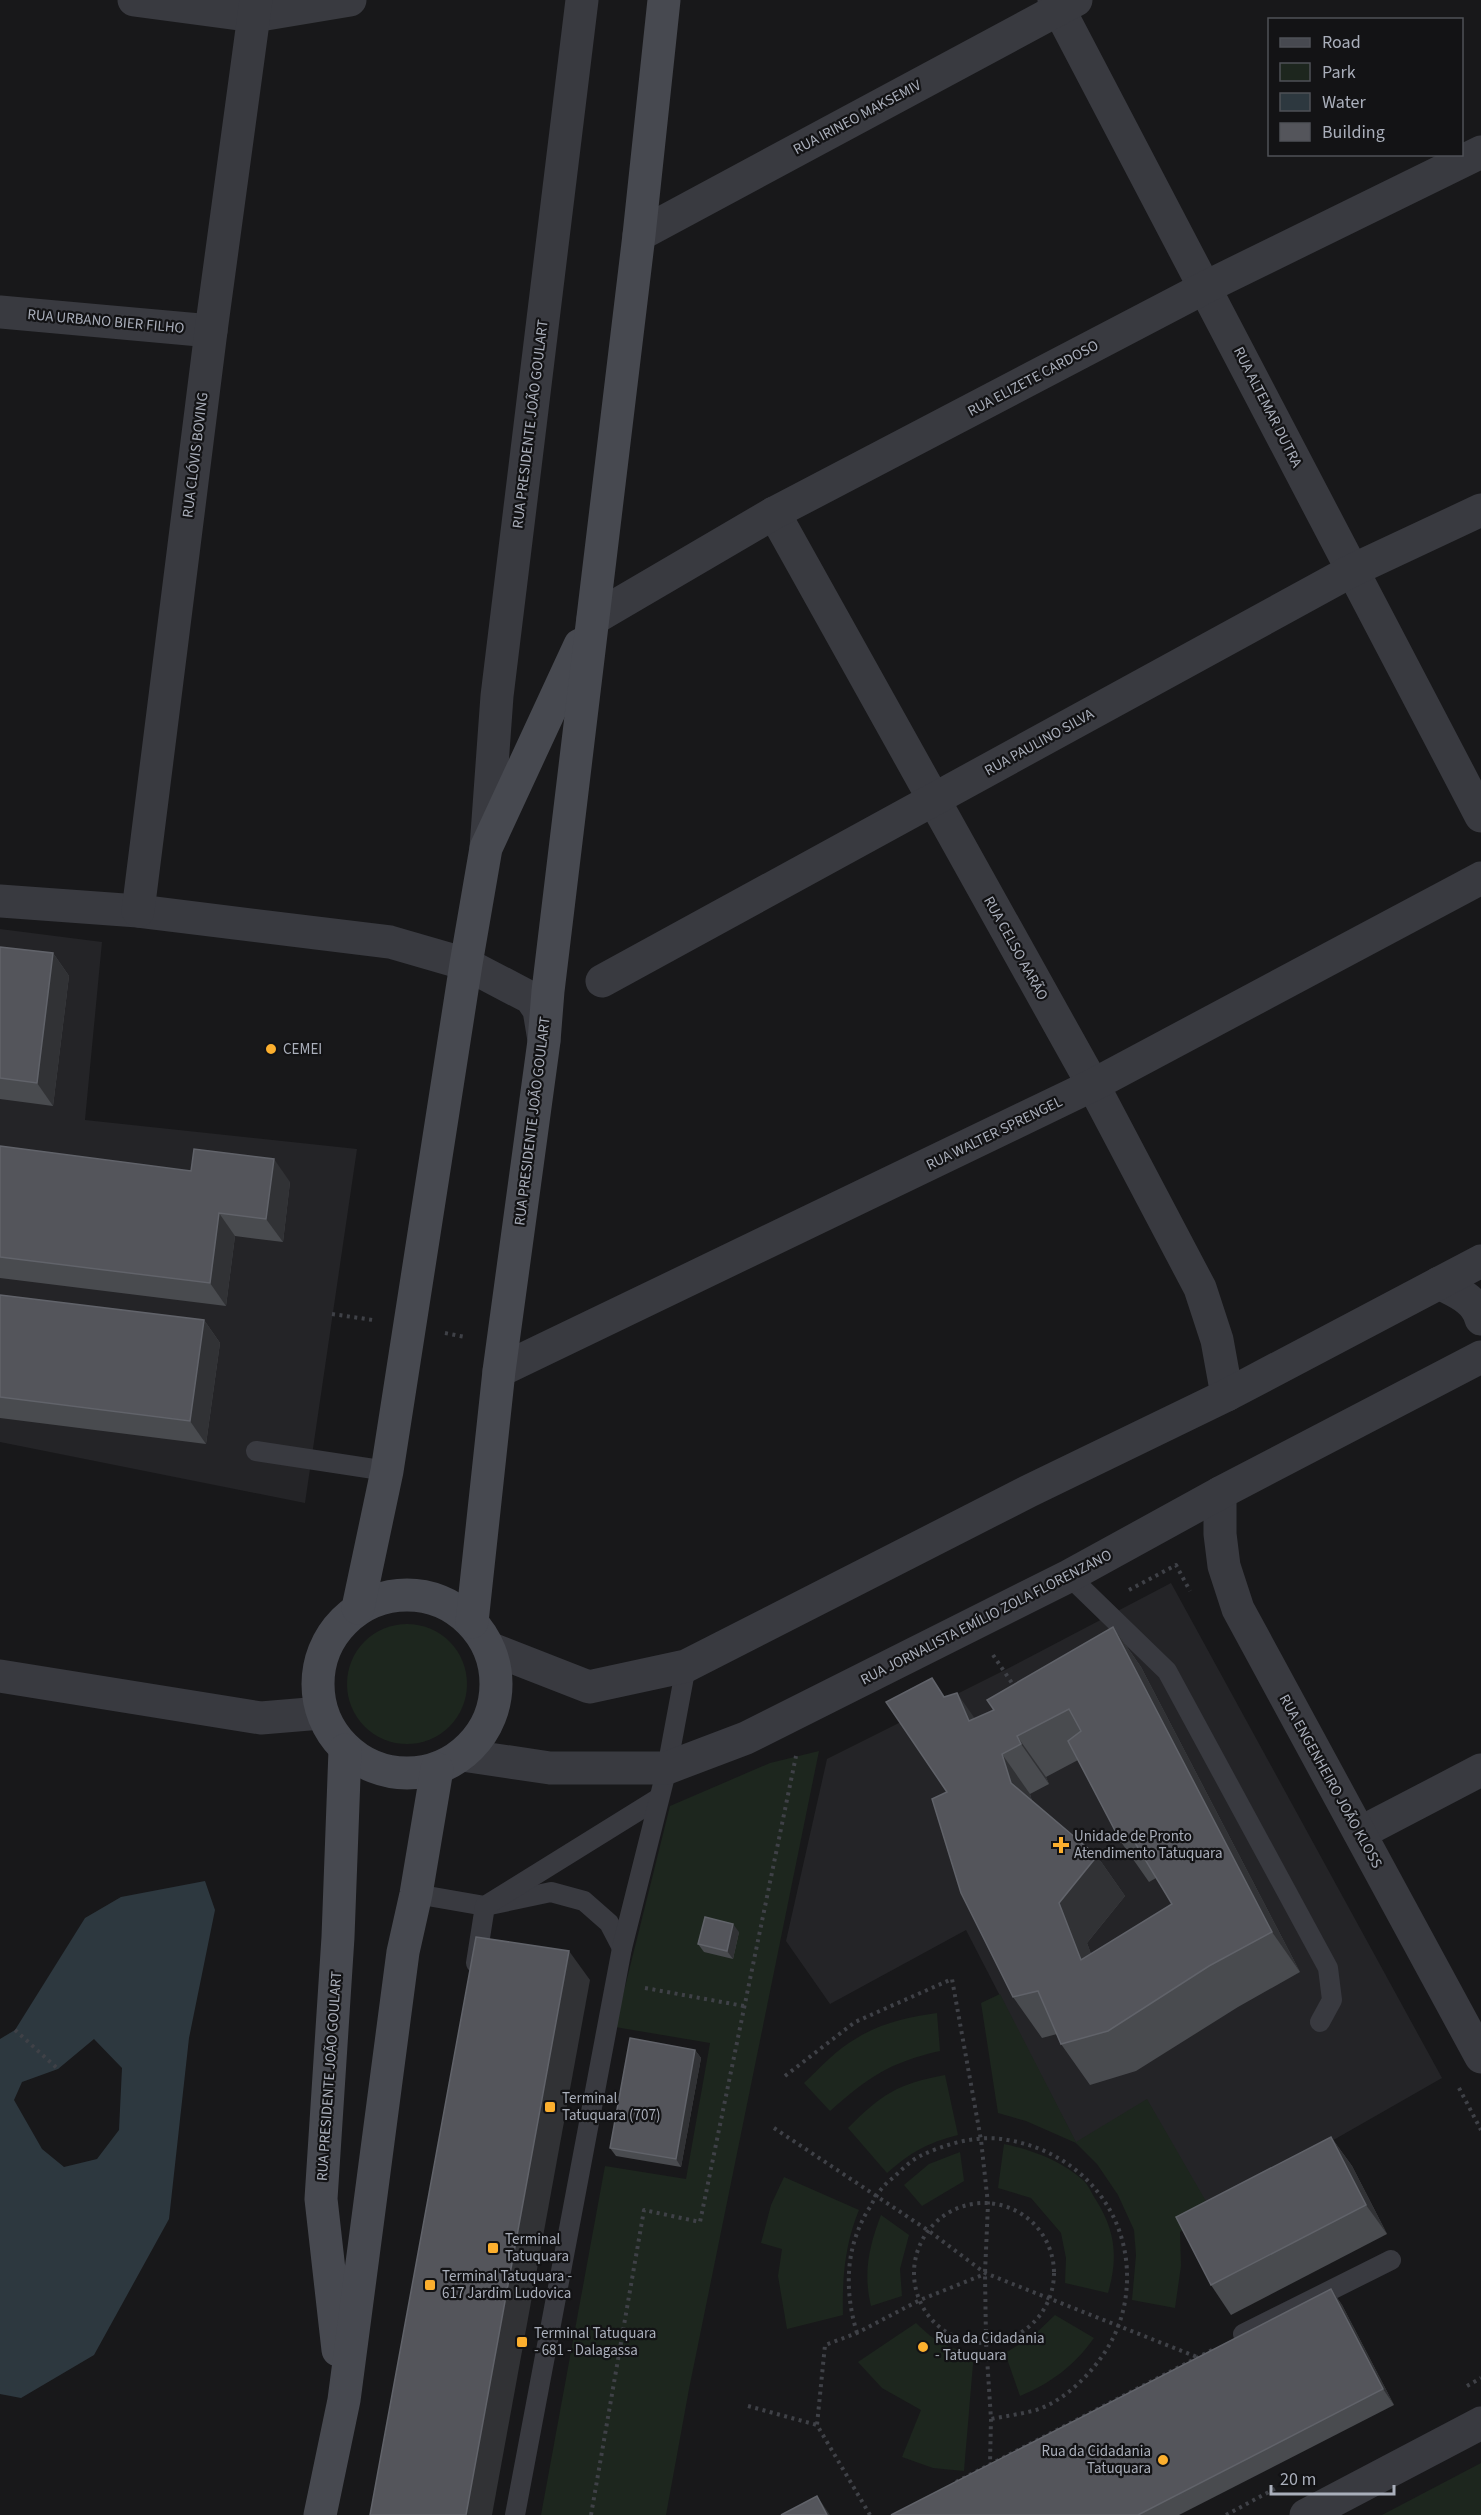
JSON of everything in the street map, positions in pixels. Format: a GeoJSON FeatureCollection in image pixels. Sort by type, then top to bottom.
{"type":"FeatureCollection","features":[{"type":"Feature","properties":{"kind":"main road","name":"RUA PRESIDENTE JOÃO GOULART"},"geometry":{"type":"LineString","coordinates":[[320,2515],[344,2400],[403,1952],[449,1762],[482,1733],[494,1706],[496,1676],[480,1635],[499,1371],[544,1041],[548,991],[639,235],[664,0]]}},
{"type":"Feature","properties":{"kind":"main road","name":"RUA PRESIDENTE JOÃO GOULART"},"geometry":{"type":"LineString","coordinates":[[358,1608],[387,1471],[486,848],[592,619]]}},
{"type":"Feature","properties":{"kind":"main road"},"geometry":{"type":"LineString","coordinates":[[449,1762],[413,1774],[388,1772],[366,1765],[345,1750],[321,1713],[317,1684],[322,1655],[336,1629],[358,1608],[387,1597],[417,1595],[447,1604],[480,1635]]}},
{"type":"Feature","properties":{"kind":"main road","name":"RUA PRESIDENTE JOÃO GOULART"},"geometry":{"type":"LineString","coordinates":[[344,2400],[321,2199],[338,1937],[345,1750]]}},
{"type":"Feature","properties":{"kind":"street"},"geometry":{"type":"LineString","coordinates":[[134,0],[255,8],[350,0]]}},
{"type":"Feature","properties":{"kind":"street","name":"RUA PRESIDENTE JOÃO GOULART"},"geometry":{"type":"LineString","coordinates":[[486,848],[497,696],[582,0]]}},
{"type":"Feature","properties":{"kind":"street","name":"RUA IRINEO MAKSEMIV"},"geometry":{"type":"LineString","coordinates":[[639,235],[1063,3]]}},
{"type":"Feature","properties":{"kind":"street","name":"RUA ALTEMAR DUTRA"},"geometry":{"type":"LineString","coordinates":[[1063,3],[1206,287],[1481,816]]}},
{"type":"Feature","properties":{"kind":"street","name":"RUA CLÓVIS BOVING"},"geometry":{"type":"LineString","coordinates":[[138,911],[211,331],[255,8]]}},
{"type":"Feature","properties":{"kind":"street","name":"RUA ELIZETE CARDOSO"},"geometry":{"type":"LineString","coordinates":[[592,619],[774,513],[1206,287],[1481,152]]}},
{"type":"Feature","properties":{"kind":"street","name":"RUA URBANO BIER FILHO"},"geometry":{"type":"LineString","coordinates":[[0,312],[211,331]]}},
{"type":"Feature","properties":{"kind":"street","name":"RUA PAULINO SILVA"},"geometry":{"type":"LineString","coordinates":[[602,981],[1353,570],[1481,510]]}},
{"type":"Feature","properties":{"kind":"street","name":"RUA CELSO AARÃO"},"geometry":{"type":"LineString","coordinates":[[774,513],[1093,1085],[1200,1288],[1217,1340],[1227,1395]]}},
{"type":"Feature","properties":{"kind":"street","name":"RUA WALTER SPRENGEL"},"geometry":{"type":"LineString","coordinates":[[499,1371],[1093,1085],[1481,878]]}},
{"type":"Feature","properties":{"kind":"street"},"geometry":{"type":"LineString","coordinates":[[0,901],[138,911],[390,942],[466,964],[531,998],[538,1010],[544,1041]]}},
{"type":"Feature","properties":{"kind":"street"},"geometry":{"type":"LineString","coordinates":[[480,1635],[589,1687],[686,1666],[1029,1491],[1227,1395],[1481,1261]]}},
{"type":"Feature","properties":{"kind":"street"},"geometry":{"type":"LineString","coordinates":[[1439,1283],[1468,1298],[1480,1313],[1481,1319]]}},
{"type":"Feature","properties":{"kind":"street","name":"RUA JORNALISTA EMÍLIO ZOLA FLORENZANO"},"geometry":{"type":"LineString","coordinates":[[449,1762],[550,1768],[663,1783],[746,1738],[1068,1576],[1220,1493],[1481,1357]]}},
{"type":"Feature","properties":{"kind":"street","name":"RUA ENGENHEIRO JOÃO KLOSS"},"geometry":{"type":"LineString","coordinates":[[1220,1493],[1224,1566],[1238,1609],[1481,2057]]}},
{"type":"Feature","properties":{"kind":"street"},"geometry":{"type":"LineString","coordinates":[[0,1676],[261,1718],[321,1713]]}},
{"type":"Feature","properties":{"kind":"street"},"geometry":{"type":"LineString","coordinates":[[1360,1833],[1481,1770]]}},
{"type":"Feature","properties":{"kind":"street"},"geometry":{"type":"LineString","coordinates":[[1306,2515],[1481,2423]]}},
{"type":"Feature","properties":{"kind":"lane"},"geometry":{"type":"LineString","coordinates":[[256,1451],[387,1471]]}},
{"type":"Feature","properties":{"kind":"lane"},"geometry":{"type":"LineString","coordinates":[[1068,1576],[1167,1671],[1328,1968],[1332,2000],[1320,2022]]}},
{"type":"Feature","properties":{"kind":"lane"},"geometry":{"type":"LineString","coordinates":[[516,2515],[622,1948],[663,1783],[686,1666]]}},
{"type":"Feature","properties":{"kind":"lane"},"geometry":{"type":"LineString","coordinates":[[471,1987],[485,1906],[663,1783]]}},
{"type":"Feature","properties":{"kind":"lane"},"geometry":{"type":"LineString","coordinates":[[416,1894],[485,1906],[551,1892],[584,1900],[609,1923],[622,1948]]}},
{"type":"Feature","properties":{"kind":"lane"},"geometry":{"type":"LineString","coordinates":[[1243,2334],[1391,2260]]}},
{"type":"Feature","properties":{"kind":"path"},"geometry":{"type":"LineString","coordinates":[[974,1624],[1023,1698]]}},
{"type":"Feature","properties":{"kind":"path"},"geometry":{"type":"LineString","coordinates":[[591,2515],[644,2210],[700,2222],[806,1708]]}},
{"type":"Feature","properties":{"kind":"path"},"geometry":{"type":"LineString","coordinates":[[785,2076],[855,2022],[952,1978],[981,2140],[988,2204],[985,2273],[986,2342],[991,2418],[990,2464]]}},
{"type":"Feature","properties":{"kind":"path"},"geometry":{"type":"LineString","coordinates":[[682,1994],[744,2006]]}},
{"type":"Feature","properties":{"kind":"path"},"geometry":{"type":"LineString","coordinates":[[15,2030],[58,2069]]}},
{"type":"Feature","properties":{"kind":"path"},"geometry":{"type":"LineString","coordinates":[[774,2128],[929,2231],[985,2273],[1197,2357]]}},
{"type":"Feature","properties":{"kind":"path"},"geometry":{"type":"LineString","coordinates":[[857,2333],[852,2314],[848,2269],[859,2225],[883,2186],[918,2157],[961,2141],[1006,2139],[1050,2152],[1087,2178],[1114,2215],[1128,2258],[1126,2305],[1109,2349],[1078,2385],[1038,2409],[991,2418]]}},
{"type":"Feature","properties":{"kind":"path"},"geometry":{"type":"LineString","coordinates":[[978,2203],[1002,2205],[1024,2215],[1041,2232],[1051,2253],[1054,2276],[1049,2298],[1038,2317],[1022,2332],[1001,2341],[978,2343],[957,2338],[938,2326],[924,2309],[915,2289],[914,2265],[921,2242],[929,2231],[935,2222],[955,2209],[978,2203]]}},
{"type":"Feature","properties":{"kind":"path"},"geometry":{"type":"LineString","coordinates":[[870,2515],[817,2425],[825,2345],[857,2333],[920,2300],[985,2273]]}},
{"type":"Feature","properties":{"kind":"path"},"geometry":{"type":"LineString","coordinates":[[951,2484],[1243,2334]]}},
{"type":"Feature","properties":{"kind":"path"},"geometry":{"type":"LineString","coordinates":[[748,2406],[817,2425]]}},
{"type":"Feature","properties":{"kind":"shaded area"},"geometry":{"type":"Polygon","coordinates":[[[0,929],[102,942],[85,1120],[357,1149],[305,1503],[0,1442],[0,929]]]}},
{"type":"Feature","properties":{"kind":"shaded area","name":"Unidade de Pronto Atendimento Tatuquara"},"geometry":{"type":"Polygon","coordinates":[[[1171,1583],[1442,2078],[1211,2210],[1076,2143],[966,1930],[830,2004],[786,1941],[827,1759],[1003,1671],[1171,1583]]]}},
{"type":"Feature","properties":{"kind":"green space"},"geometry":{"type":"Polygon","coordinates":[[[407,1624],[430,1628],[450,1641],[463,1661],[467,1684],[463,1707],[450,1727],[430,1740],[407,1744],[384,1740],[364,1727],[351,1707],[347,1684],[351,1661],[364,1641],[384,1628],[407,1624]]]}},
{"type":"Feature","properties":{"kind":"green space"},"geometry":{"type":"Polygon","coordinates":[[[819,1751],[689,2389],[666,2515],[541,2515],[605,2166],[686,2179],[710,2043],[615,2027],[670,1806],[770,1763],[819,1751]]]}},
{"type":"Feature","properties":{"kind":"green space"},"geometry":{"type":"Polygon","coordinates":[[[1000,1994],[1076,2142],[1147,2099],[1211,2210],[1180,2232],[1181,2266],[1175,2308],[1132,2300],[1136,2255],[1134,2230],[1118,2195],[1097,2164],[1076,2143],[1026,2121],[998,2113],[981,2003],[1000,1994]]]}},
{"type":"Feature","properties":{"kind":"green space"},"geometry":{"type":"Polygon","coordinates":[[[937,2013],[940,2051],[907,2060],[880,2073],[830,2111],[804,2083],[850,2042],[866,2033],[896,2021],[937,2013]]]}},
{"type":"Feature","properties":{"kind":"green space"},"geometry":{"type":"Polygon","coordinates":[[[945,2075],[958,2135],[920,2149],[887,2173],[848,2128],[891,2092],[914,2082],[945,2075]]]}},
{"type":"Feature","properties":{"kind":"green space"},"geometry":{"type":"Polygon","coordinates":[[[1004,2144],[1036,2153],[1056,2162],[1087,2185],[1103,2212],[1111,2234],[1114,2257],[1108,2293],[1065,2283],[1066,2258],[1061,2233],[1031,2198],[998,2188],[1004,2144]]]}},
{"type":"Feature","properties":{"kind":"green space"},"geometry":{"type":"Polygon","coordinates":[[[960,2152],[964,2181],[922,2206],[904,2185],[929,2164],[960,2152]]]}},
{"type":"Feature","properties":{"kind":"green space"},"geometry":{"type":"Polygon","coordinates":[[[784,2177],[859,2210],[845,2261],[843,2315],[787,2329],[778,2276],[782,2249],[761,2243],[771,2205],[784,2177]]]}},
{"type":"Feature","properties":{"kind":"green space"},"geometry":{"type":"Polygon","coordinates":[[[881,2215],[909,2235],[900,2269],[902,2296],[871,2306],[868,2260],[881,2215]]]}},
{"type":"Feature","properties":{"kind":"green space"},"geometry":{"type":"Polygon","coordinates":[[[1055,2315],[1094,2338],[1061,2373],[1020,2396],[1005,2353],[1032,2337],[1055,2315]]]}},
{"type":"Feature","properties":{"kind":"green space"},"geometry":{"type":"Polygon","coordinates":[[[916,2323],[942,2344],[974,2352],[964,2471],[933,2468],[902,2457],[921,2410],[882,2388],[858,2362],[916,2323]]]}},
{"type":"Feature","properties":{"kind":"green space"},"geometry":{"type":"Polygon","coordinates":[[[1481,2463],[1481,2515],[1382,2515],[1481,2463]]]}},
{"type":"Feature","properties":{"kind":"water"},"geometry":{"type":"Polygon","coordinates":[[[205,1881],[215,1910],[189,2038],[169,2219],[94,2355],[21,2398],[0,2394],[0,2039],[15,2030],[85,1918],[121,1897],[205,1881]],[[94,2039],[58,2069],[22,2082],[14,2100],[42,2149],[64,2167],[97,2159],[119,2130],[122,2068],[94,2039]]]}},
{"type":"Feature","properties":{"kind":"building"},"geometry":{"type":"Polygon","coordinates":[[[0,947],[53,953],[37,1083],[0,1078],[0,947]]]}},
{"type":"Feature","properties":{"kind":"building"},"geometry":{"type":"Polygon","coordinates":[[[0,1146],[191,1171],[194,1149],[274,1159],[266,1219],[219,1213],[210,1283],[0,1257],[0,1146]]]}},
{"type":"Feature","properties":{"kind":"building"},"geometry":{"type":"Polygon","coordinates":[[[0,1295],[204,1320],[190,1421],[0,1397],[0,1295]]]}},
{"type":"Feature","properties":{"kind":"building"},"geometry":{"type":"Polygon","coordinates":[[[1113,1627],[1272,1932],[1209,1966],[1108,2031],[1061,2044],[1038,1991],[1013,1997],[961,1893],[932,1799],[947,1792],[886,1702],[932,1678],[944,1697],[957,1693],[969,1721],[994,1710],[987,1700],[1113,1627]],[[1069,1709],[1017,1736],[1021,1744],[1002,1754],[1011,1783],[1097,1856],[1059,1903],[1081,1960],[1172,1904],[1131,1836],[1121,1842],[1068,1741],[1081,1731],[1069,1709]]]}},
{"type":"Feature","properties":{"kind":"building"},"geometry":{"type":"Polygon","coordinates":[[[705,1917],[733,1924],[727,1951],[698,1944],[705,1917]]]}},
{"type":"Feature","properties":{"kind":"building","name":"Terminal Tatuquara"},"geometry":{"type":"Polygon","coordinates":[[[476,1937],[569,1951],[466,2515],[370,2515],[476,1937]]]}},
{"type":"Feature","properties":{"kind":"building"},"geometry":{"type":"Polygon","coordinates":[[[630,2038],[695,2050],[676,2159],[610,2148],[630,2038]]]}},
{"type":"Feature","properties":{"kind":"building"},"geometry":{"type":"Polygon","coordinates":[[[1331,2137],[1366,2205],[1211,2285],[1176,2217],[1331,2137]]]}},
{"type":"Feature","properties":{"kind":"building","name":"Rua da Cidadania Tatuquara"},"geometry":{"type":"Polygon","coordinates":[[[1331,2289],[1383,2389],[1138,2515],[891,2515],[1331,2289]]]}},
{"type":"Feature","properties":{"kind":"building"},"geometry":{"type":"Polygon","coordinates":[[[817,2496],[827,2515],[781,2515],[817,2496]]]}},
{"type":"Feature","properties":{"kind":"place","name":"CEMEI"},"geometry":{"type":"Point","coordinates":[271,1049]}},
{"type":"Feature","properties":{"kind":"place","name":"Unidade de Pronto Atendimento Tatuquara"},"geometry":{"type":"Point","coordinates":[1061,1845]}},
{"type":"Feature","properties":{"kind":"place","name":"Terminal Tatuquara (707)"},"geometry":{"type":"Point","coordinates":[550,2107]}},
{"type":"Feature","properties":{"kind":"place","name":"Terminal Tatuquara"},"geometry":{"type":"Point","coordinates":[493,2248]}},
{"type":"Feature","properties":{"kind":"place","name":"Terminal Tatuquara - 617 Jardim Ludovica"},"geometry":{"type":"Point","coordinates":[430,2285]}},
{"type":"Feature","properties":{"kind":"place","name":"Terminal Tatuquara - 681 - Dalagassa"},"geometry":{"type":"Point","coordinates":[522,2342]}},
{"type":"Feature","properties":{"kind":"place","name":"Rua da Cidadania - Tatuquara"},"geometry":{"type":"Point","coordinates":[923,2347]}},
{"type":"Feature","properties":{"kind":"place","name":"Rua da Cidadania Tatuquara"},"geometry":{"type":"Point","coordinates":[1163,2460]}}]}
